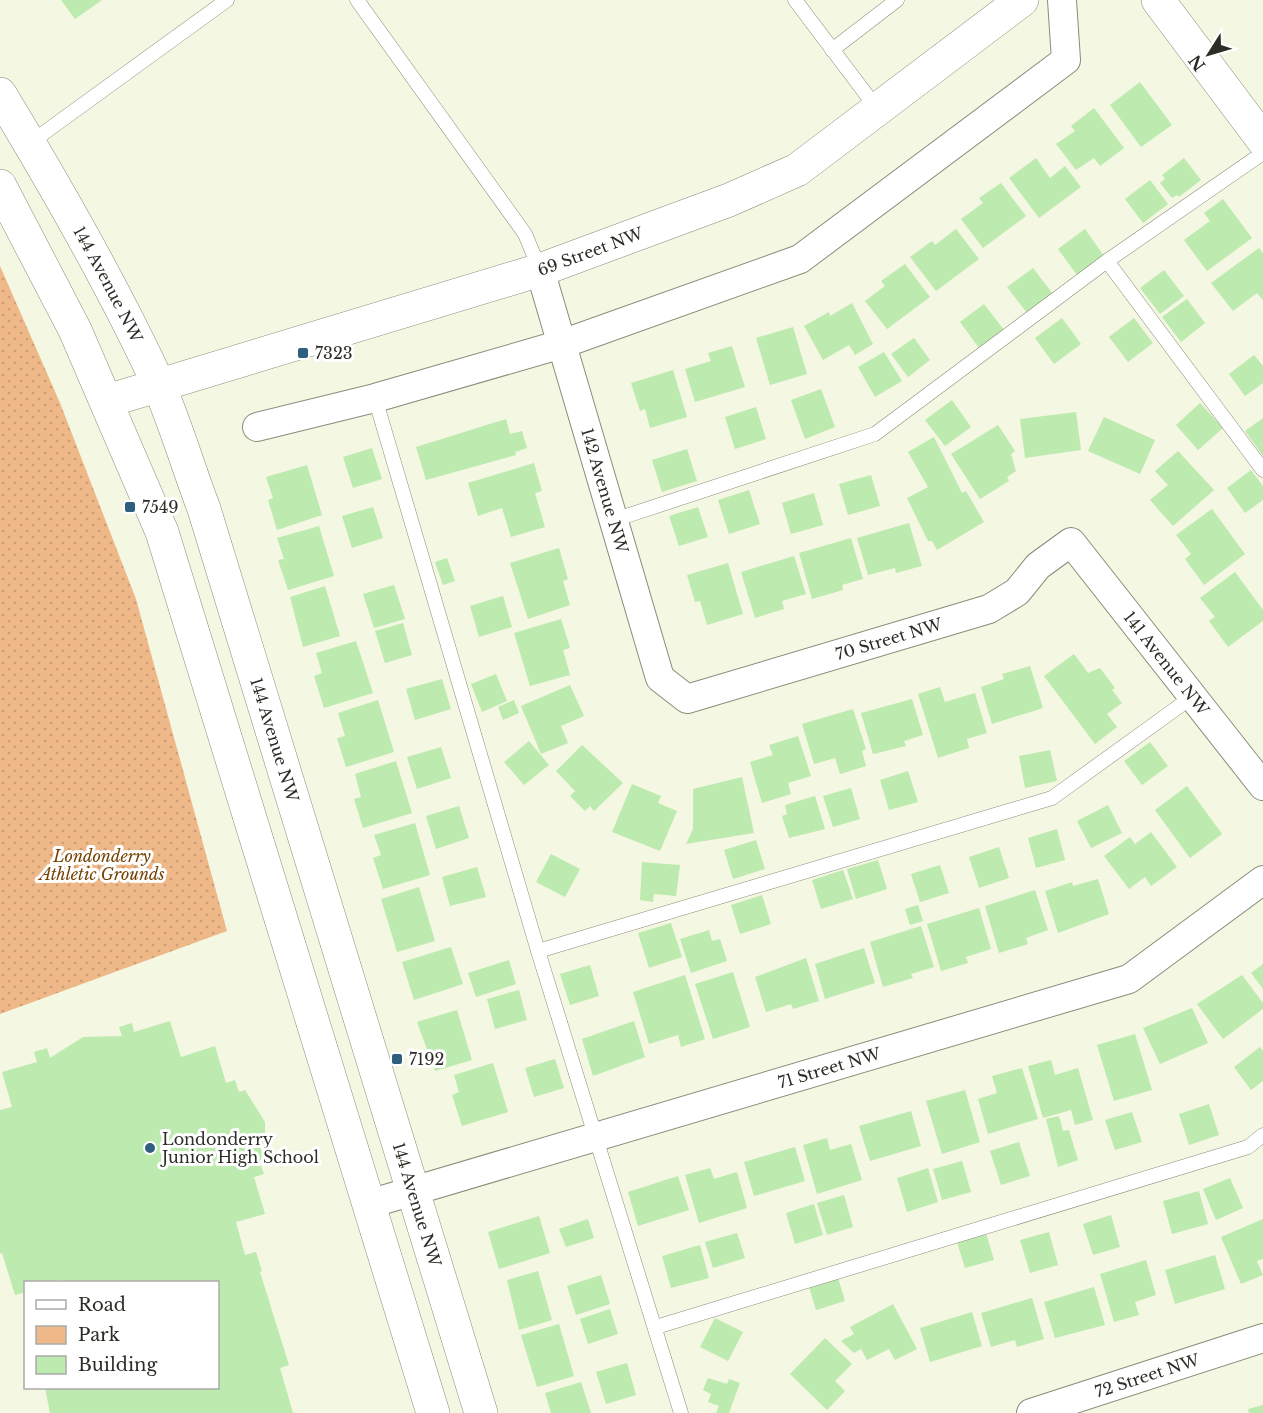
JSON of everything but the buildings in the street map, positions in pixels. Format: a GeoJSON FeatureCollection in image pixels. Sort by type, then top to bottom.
{"type":"FeatureCollection","features":[{"type":"Feature","properties":{"kind":"street","name":"69 Street NW"},"geometry":{"type":"LineString","coordinates":[[107,401],[540,270],[729,200],[797,170],[1022,0]]}},
{"type":"Feature","properties":{"kind":"street"},"geometry":{"type":"LineString","coordinates":[[257,427],[375,398],[562,344],[800,259],[1066,60],[1062,0]]}},
{"type":"Feature","properties":{"kind":"street"},"geometry":{"type":"LineString","coordinates":[[1158,0],[1263,140]]}},
{"type":"Feature","properties":{"kind":"street","name":"144 Avenue NW"},"geometry":{"type":"LineString","coordinates":[[0,94],[75,219],[158,384],[204,509],[481,1413]]}},
{"type":"Feature","properties":{"kind":"street"},"geometry":{"type":"LineString","coordinates":[[0,186],[75,330],[162,532],[433,1413]]}},
{"type":"Feature","properties":{"kind":"street","name":"142 Avenue NW"},"geometry":{"type":"LineString","coordinates":[[540,270],[660,678],[687,699]]}},
{"type":"Feature","properties":{"kind":"street","name":"70 Street NW"},"geometry":{"type":"LineString","coordinates":[[687,699],[989,609],[1017,592],[1038,566],[1071,542]]}},
{"type":"Feature","properties":{"kind":"street","name":"141 Avenue NW"},"geometry":{"type":"LineString","coordinates":[[1071,542],[1263,786]]}},
{"type":"Feature","properties":{"kind":"street","name":"71 Street NW"},"geometry":{"type":"LineString","coordinates":[[369,1204],[1129,979],[1263,880]]}},
{"type":"Feature","properties":{"kind":"street","name":"72 Street NW"},"geometry":{"type":"LineString","coordinates":[[1031,1413],[1263,1338]]}},
{"type":"Feature","properties":{"kind":"lane"},"geometry":{"type":"LineString","coordinates":[[30,143],[227,0]]}},
{"type":"Feature","properties":{"kind":"lane"},"geometry":{"type":"LineString","coordinates":[[357,0],[525,234],[540,270]]}},
{"type":"Feature","properties":{"kind":"lane"},"geometry":{"type":"LineString","coordinates":[[795,0],[878,111]]}},
{"type":"Feature","properties":{"kind":"lane"},"geometry":{"type":"LineString","coordinates":[[832,50],[897,0]]}},
{"type":"Feature","properties":{"kind":"lane"},"geometry":{"type":"LineString","coordinates":[[614,520],[874,434],[1107,261],[1263,153]]}},
{"type":"Feature","properties":{"kind":"lane"},"geometry":{"type":"LineString","coordinates":[[1107,261],[1263,470]]}},
{"type":"Feature","properties":{"kind":"lane"},"geometry":{"type":"LineString","coordinates":[[375,398],[538,951],[681,1413]]}},
{"type":"Feature","properties":{"kind":"lane"},"geometry":{"type":"LineString","coordinates":[[538,951],[1052,798],[1192,697]]}},
{"type":"Feature","properties":{"kind":"lane"},"geometry":{"type":"LineString","coordinates":[[656,1327],[1248,1147],[1263,1135]]}},
{"type":"Feature","properties":{"kind":"green space","name":"Londonderry Athletic Grounds"},"geometry":{"type":"Polygon","coordinates":[[[0,266],[60,403],[136,599],[227,931],[0,1014],[0,266]]]}},
{"type":"Feature","properties":{"kind":"place","name":"7323"},"geometry":{"type":"Point","coordinates":[303,353]}},
{"type":"Feature","properties":{"kind":"place","name":"7549"},"geometry":{"type":"Point","coordinates":[130,507]}},
{"type":"Feature","properties":{"kind":"place","name":"7192"},"geometry":{"type":"Point","coordinates":[397,1059]}},
{"type":"Feature","properties":{"kind":"place","name":"Londonderry Junior High School"},"geometry":{"type":"Point","coordinates":[150,1148]}}]}
